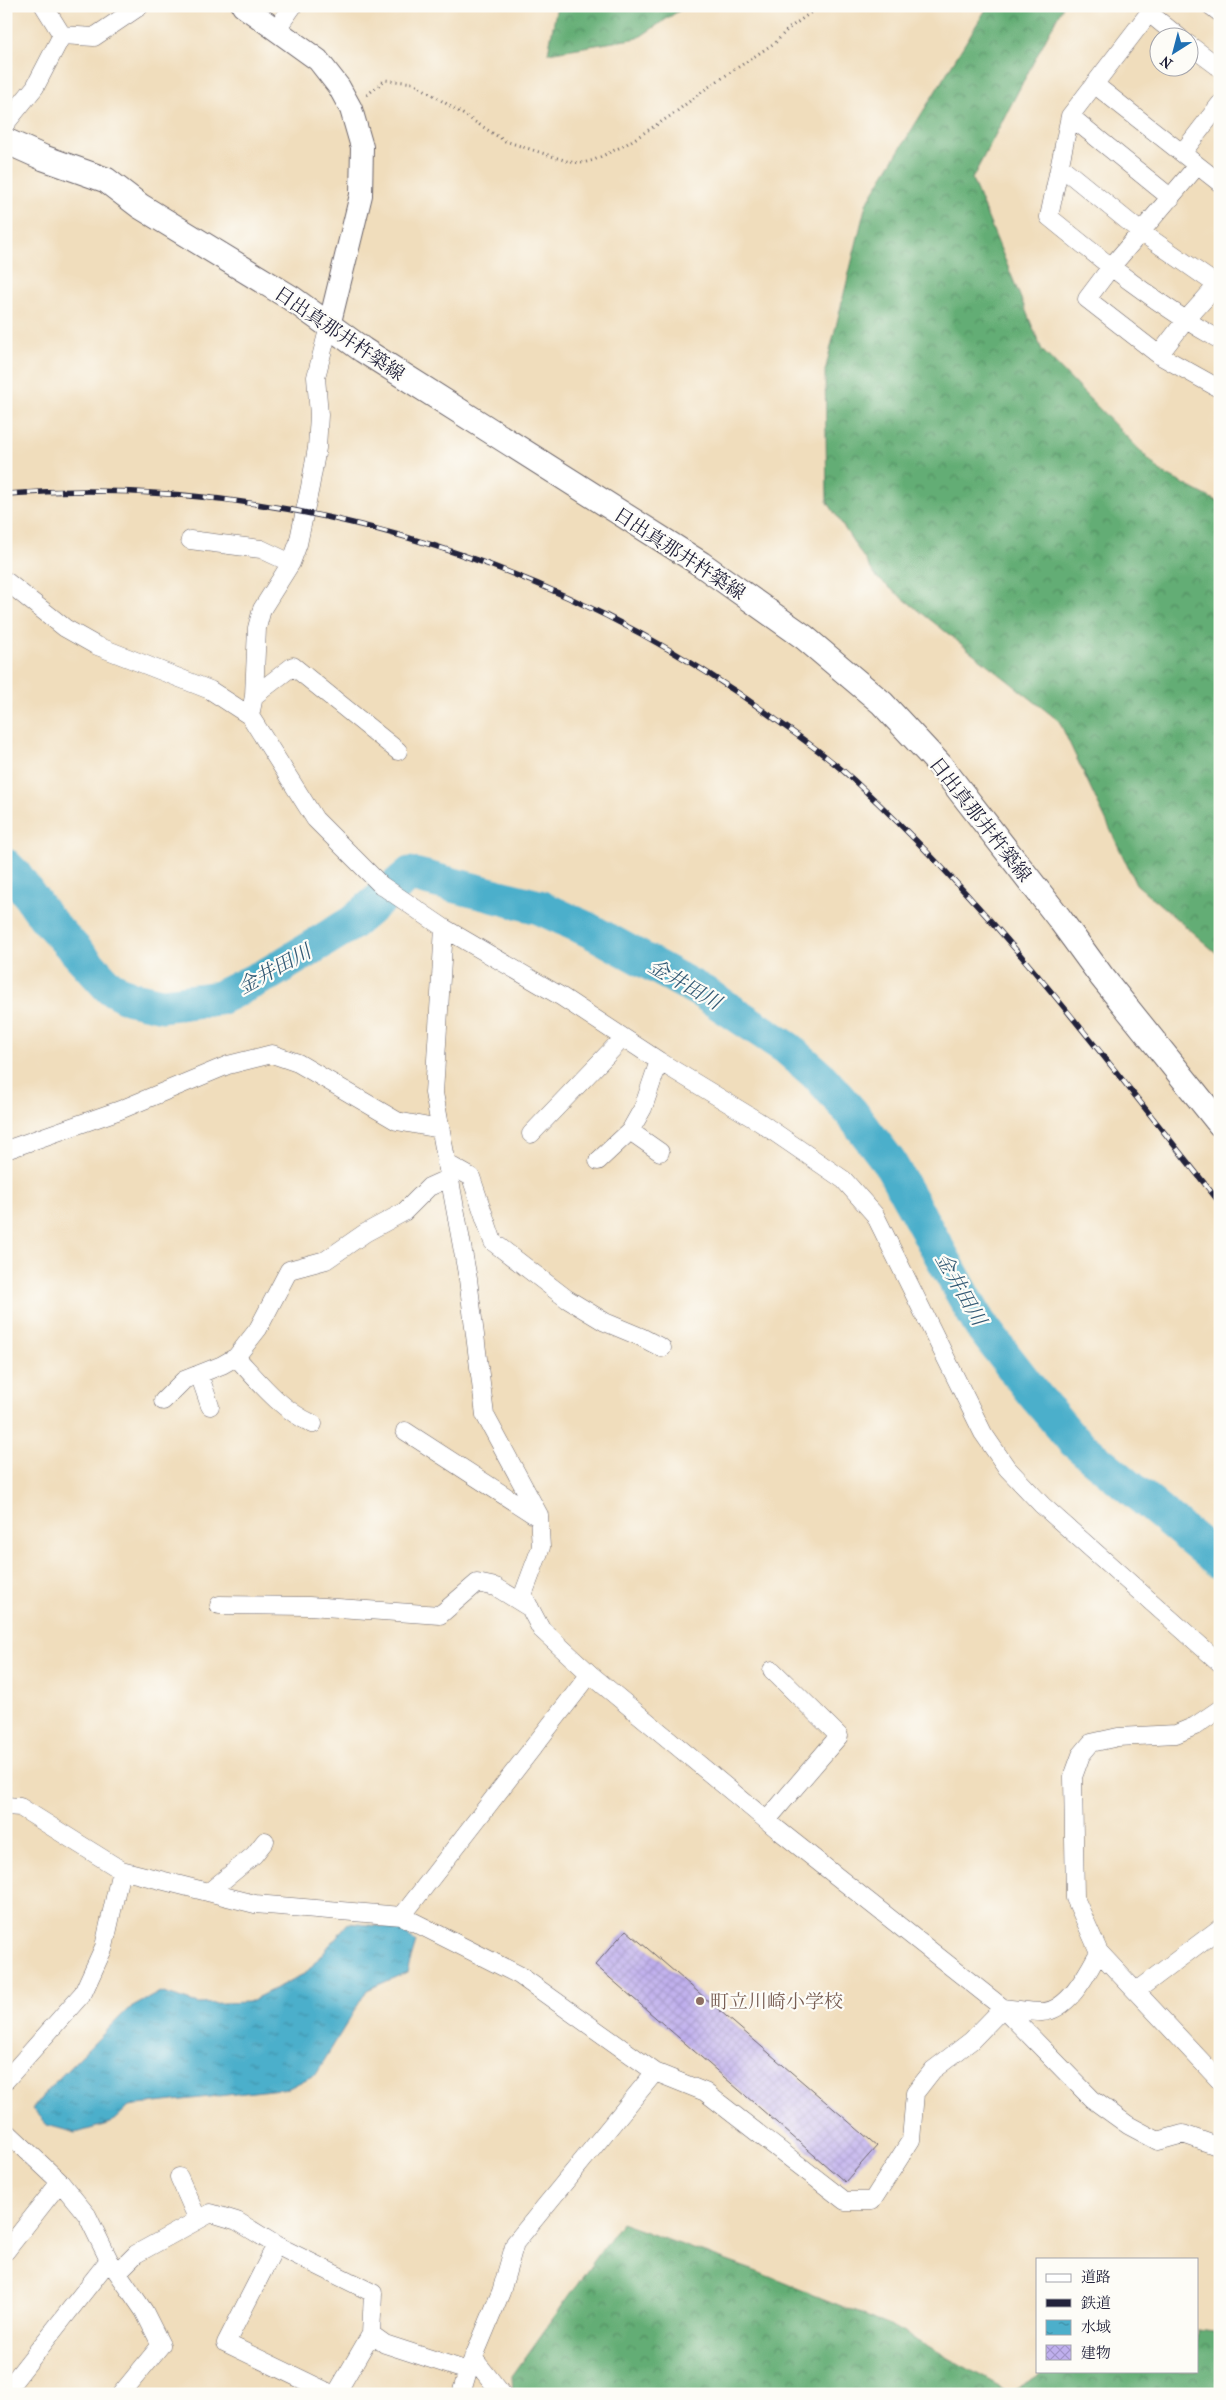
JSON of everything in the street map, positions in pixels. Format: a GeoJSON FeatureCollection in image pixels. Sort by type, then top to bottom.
{"type":"FeatureCollection","features":[{"type":"Feature","properties":{"kind":"main road","name":"日出真那井杵築線"},"geometry":{"type":"LineString","coordinates":[[6,142],[106,180],[140,206],[291,298],[329,326],[462,414],[701,564],[804,637],[882,703],[940,765],[1059,918],[1102,977],[1220,1124]]}},
{"type":"Feature","properties":{"kind":"street"},"geometry":{"type":"LineString","coordinates":[[44,6],[62,35]]}},
{"type":"Feature","properties":{"kind":"street"},"geometry":{"type":"LineString","coordinates":[[62,35],[94,37],[140,6]]}},
{"type":"Feature","properties":{"kind":"street"},"geometry":{"type":"LineString","coordinates":[[243,6],[318,60],[339,87],[351,109],[362,147],[361,195],[316,377],[319,415],[317,448],[298,544],[291,563],[262,609],[257,628],[254,696],[250,716]]}},
{"type":"Feature","properties":{"kind":"street"},"geometry":{"type":"LineString","coordinates":[[276,30],[293,6]]}},
{"type":"Feature","properties":{"kind":"street"},"geometry":{"type":"LineString","coordinates":[[1168,28],[1149,13],[1070,116],[1050,217],[1111,267],[1185,321],[1220,340]]}},
{"type":"Feature","properties":{"kind":"street"},"geometry":{"type":"LineString","coordinates":[[6,123],[35,87],[62,35]]}},
{"type":"Feature","properties":{"kind":"street"},"geometry":{"type":"LineString","coordinates":[[1198,52],[1220,68]]}},
{"type":"Feature","properties":{"kind":"street"},"geometry":{"type":"LineString","coordinates":[[1094,84],[1183,152],[1197,166],[1220,183]]}},
{"type":"Feature","properties":{"kind":"street"},"geometry":{"type":"LineString","coordinates":[[1183,152],[1220,104]]}},
{"type":"Feature","properties":{"kind":"street"},"geometry":{"type":"LineString","coordinates":[[1070,116],[1171,198]]}},
{"type":"Feature","properties":{"kind":"street"},"geometry":{"type":"LineString","coordinates":[[1060,166],[1141,232],[1219,285],[1185,321],[1159,355]]}},
{"type":"Feature","properties":{"kind":"street"},"geometry":{"type":"LineString","coordinates":[[1197,166],[1111,267],[1087,299],[1159,355],[1220,388]]}},
{"type":"Feature","properties":{"kind":"street"},"geometry":{"type":"LineString","coordinates":[[190,540],[261,549],[291,563]]}},
{"type":"Feature","properties":{"kind":"street"},"geometry":{"type":"LineString","coordinates":[[6,581],[65,628],[95,646],[210,690],[250,716],[315,819],[381,884],[444,928],[562,997],[659,1061],[761,1123],[844,1180],[875,1215],[983,1433],[1007,1468],[1042,1505],[1220,1663]]}},
{"type":"Feature","properties":{"kind":"street"},"geometry":{"type":"LineString","coordinates":[[254,696],[292,666],[398,750]]}},
{"type":"Feature","properties":{"kind":"street"},"geometry":{"type":"LineString","coordinates":[[444,928],[434,1093],[468,1279],[485,1415],[539,1518],[541,1547],[522,1595],[542,1629],[590,1674],[767,1820],[1003,2008],[1092,2099],[1128,2125],[1158,2141],[1183,2134],[1220,2147]]}},
{"type":"Feature","properties":{"kind":"street"},"geometry":{"type":"LineString","coordinates":[[531,1134],[623,1038]]}},
{"type":"Feature","properties":{"kind":"street"},"geometry":{"type":"LineString","coordinates":[[6,1150],[120,1110],[228,1064],[272,1054],[298,1063],[397,1121],[440,1129]]}},
{"type":"Feature","properties":{"kind":"street"},"geometry":{"type":"LineString","coordinates":[[598,1161],[630,1131],[643,1108],[659,1061]]}},
{"type":"Feature","properties":{"kind":"street"},"geometry":{"type":"LineString","coordinates":[[630,1131],[660,1152]]}},
{"type":"Feature","properties":{"kind":"street"},"geometry":{"type":"LineString","coordinates":[[448,1171],[471,1177],[493,1242],[567,1299],[605,1322],[662,1348]]}},
{"type":"Feature","properties":{"kind":"street"},"geometry":{"type":"LineString","coordinates":[[164,1401],[184,1380],[222,1365],[236,1356],[258,1328],[289,1270],[326,1260],[365,1234],[404,1212],[448,1171]]}},
{"type":"Feature","properties":{"kind":"street"},"geometry":{"type":"LineString","coordinates":[[236,1356],[278,1403],[296,1416],[313,1424]]}},
{"type":"Feature","properties":{"kind":"street"},"geometry":{"type":"LineString","coordinates":[[199,1374],[210,1406]]}},
{"type":"Feature","properties":{"kind":"street"},"geometry":{"type":"LineString","coordinates":[[404,1431],[539,1518]]}},
{"type":"Feature","properties":{"kind":"street"},"geometry":{"type":"LineString","coordinates":[[219,1605],[309,1606],[440,1615],[477,1583],[496,1587],[530,1609]]}},
{"type":"Feature","properties":{"kind":"street"},"geometry":{"type":"LineString","coordinates":[[767,1820],[839,1736],[772,1670]]}},
{"type":"Feature","properties":{"kind":"street"},"geometry":{"type":"LineString","coordinates":[[402,1916],[590,1674]]}},
{"type":"Feature","properties":{"kind":"street"},"geometry":{"type":"LineString","coordinates":[[1220,1709],[1195,1726],[1176,1734],[1118,1737],[1091,1742],[1081,1755],[1073,1777],[1075,1898],[1099,1952],[1220,2081]]}},
{"type":"Feature","properties":{"kind":"street"},"geometry":{"type":"LineString","coordinates":[[6,1806],[20,1807],[121,1870],[255,1904],[402,1916],[519,1975],[655,2072],[705,2092],[845,2201],[872,2201],[912,2140],[915,2093],[933,2070],[971,2041],[1003,2008]]}},
{"type":"Feature","properties":{"kind":"street"},"geometry":{"type":"LineString","coordinates":[[209,1892],[254,1855],[265,1841]]}},
{"type":"Feature","properties":{"kind":"street"},"geometry":{"type":"LineString","coordinates":[[6,2080],[83,1993],[104,1947],[121,1870]]}},
{"type":"Feature","properties":{"kind":"street"},"geometry":{"type":"LineString","coordinates":[[1136,1991],[1220,1928]]}},
{"type":"Feature","properties":{"kind":"street"},"geometry":{"type":"LineString","coordinates":[[1003,2008],[1044,2012],[1065,2001],[1083,1982],[1099,1952]]}},
{"type":"Feature","properties":{"kind":"street"},"geometry":{"type":"LineString","coordinates":[[461,2394],[471,2364],[501,2292],[515,2243],[655,2072]]}},
{"type":"Feature","properties":{"kind":"street"},"geometry":{"type":"LineString","coordinates":[[6,2131],[60,2182],[87,2215],[114,2266],[144,2310],[161,2345],[121,2394]]}},
{"type":"Feature","properties":{"kind":"street"},"geometry":{"type":"LineString","coordinates":[[179,2178],[198,2220]]}},
{"type":"Feature","properties":{"kind":"street"},"geometry":{"type":"LineString","coordinates":[[6,2251],[60,2182]]}},
{"type":"Feature","properties":{"kind":"street"},"geometry":{"type":"LineString","coordinates":[[6,2391],[114,2266],[211,2213],[237,2221],[276,2245],[374,2293],[371,2334],[334,2394],[226,2343],[276,2245]]}},
{"type":"Feature","properties":{"kind":"street"},"geometry":{"type":"LineString","coordinates":[[371,2334],[385,2344],[471,2364],[502,2394]]}},
{"type":"Feature","properties":{"kind":"path"},"geometry":{"type":"LineString","coordinates":[[351,109],[386,80],[414,83],[505,141],[570,162],[583,163],[594,160],[625,145],[672,115],[685,104],[776,42],[788,30],[820,6]]}},
{"type":"Feature","properties":{"kind":"green space"},"geometry":{"type":"Polygon","coordinates":[[[557,6],[686,6],[638,38],[548,53],[557,6]]]}},
{"type":"Feature","properties":{"kind":"green space"},"geometry":{"type":"Polygon","coordinates":[[[988,6],[1063,6],[972,179],[1042,350],[1161,472],[1220,503],[1220,956],[1136,884],[1059,721],[876,577],[827,501],[825,371],[866,204],[988,6]]]}},
{"type":"Feature","properties":{"kind":"green space"},"geometry":{"type":"Polygon","coordinates":[[[621,2223],[755,2271],[893,2327],[1010,2392],[1044,2372],[1198,2372],[1198,2329],[1220,2332],[1220,2394],[513,2394],[512,2376],[621,2223]]]}},
{"type":"Feature","properties":{"kind":"water"},"geometry":{"type":"Polygon","coordinates":[[[348,1923],[399,1928],[416,1942],[407,1972],[367,1990],[316,2074],[289,2088],[129,2106],[111,2123],[76,2133],[47,2125],[32,2109],[50,2087],[127,2010],[160,1992],[199,2004],[248,2002],[306,1973],[348,1923]]]}},
{"type":"Feature","properties":{"kind":"building"},"geometry":{"type":"Polygon","coordinates":[[[626,1930],[877,2146],[845,2182],[595,1965],[626,1930]]]}},
{"type":"Feature","properties":{"kind":"waterway","name":"金井田川"},"geometry":{"type":"LineString","coordinates":[[6,866],[16,876],[45,917],[109,987],[130,998],[162,1005],[219,998],[270,973],[352,923],[410,874],[539,907],[589,930],[704,993],[787,1048],[819,1076],[850,1111],[889,1162],[979,1323],[1033,1393],[1073,1440],[1220,1562]]}},
{"type":"Feature","properties":{"kind":"railway"},"geometry":{"type":"LineString","coordinates":[[6,494],[107,491],[208,498],[308,513],[406,537],[502,570],[595,610],[684,658],[768,714],[828,758],[911,835],[1004,936],[1048,988],[1220,1203]]}},
{"type":"Feature","properties":{"kind":"place","name":"町立川崎小学校"},"geometry":{"type":"Point","coordinates":[700,2001]}}]}
